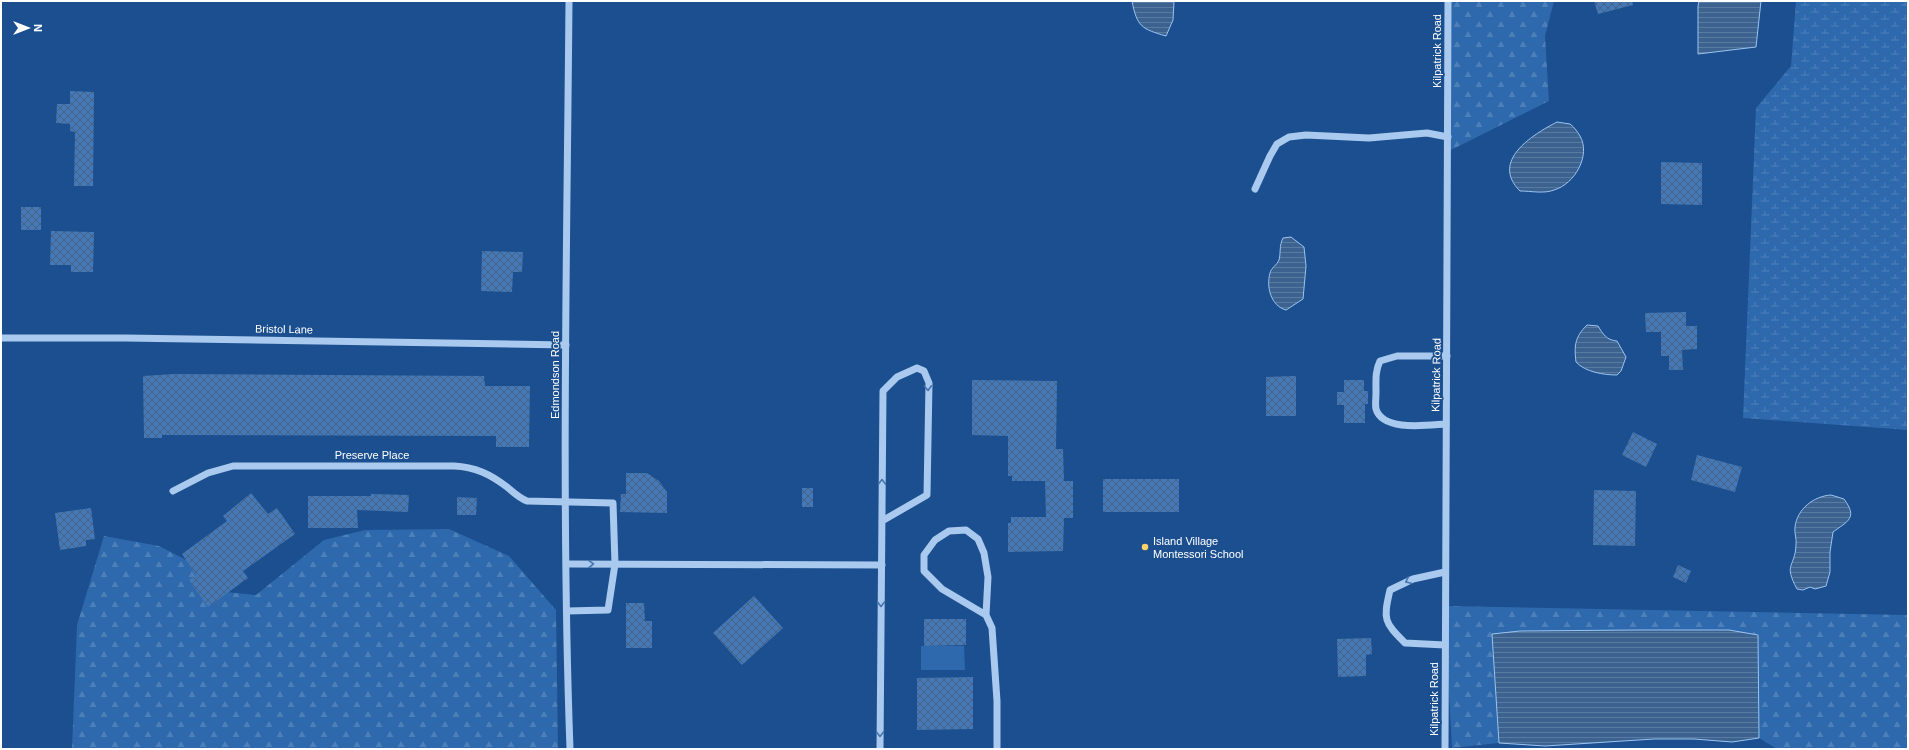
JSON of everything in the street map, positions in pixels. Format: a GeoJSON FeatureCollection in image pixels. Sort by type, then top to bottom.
{"type":"FeatureCollection","features":[{"type":"Feature","properties":{"kind":"street","name":"Edmondson Road"},"geometry":{"type":"LineString","coordinates":[[569,1],[566,502],[570,749]]}},
{"type":"Feature","properties":{"kind":"street","name":"Kilpatrick Road"},"geometry":{"type":"LineString","coordinates":[[1445,749],[1448,1]]}},
{"type":"Feature","properties":{"kind":"street"},"geometry":{"type":"LineString","coordinates":[[1256,189],[1270,156],[1277,144],[1289,137],[1306,135],[1369,138],[1427,133],[1448,137]]}},
{"type":"Feature","properties":{"kind":"street","name":"Bristol Lane"},"geometry":{"type":"LineString","coordinates":[[1,338],[140,338],[566,345]]}},
{"type":"Feature","properties":{"kind":"street"},"geometry":{"type":"LineString","coordinates":[[1446,424],[1392,424],[1381,418],[1376,409],[1376,369],[1380,361],[1397,356],[1447,356]]}},
{"type":"Feature","properties":{"kind":"street"},"geometry":{"type":"LineString","coordinates":[[880,749],[883,391],[897,377],[917,368],[924,371],[929,383],[927,495],[882,521]]}},
{"type":"Feature","properties":{"kind":"street","name":"Preserve Place"},"geometry":{"type":"LineString","coordinates":[[173,491],[208,473],[233,466],[454,466],[482,471],[527,501],[613,503],[615,564]]}},
{"type":"Feature","properties":{"kind":"street"},"geometry":{"type":"LineString","coordinates":[[986,615],[942,589],[924,571],[924,555],[935,540],[949,531],[966,530],[978,540],[984,553],[988,577],[986,615],[992,628],[997,701],[997,749]]}},
{"type":"Feature","properties":{"kind":"street"},"geometry":{"type":"LineString","coordinates":[[567,564],[882,565]]}},
{"type":"Feature","properties":{"kind":"street"},"geometry":{"type":"LineString","coordinates":[[567,611],[608,610],[615,564]]}},
{"type":"Feature","properties":{"kind":"street"},"geometry":{"type":"LineString","coordinates":[[1445,645],[1405,643],[1391,629],[1385,613],[1390,590],[1413,579],[1446,572]]}},
{"type":"Feature","properties":{"kind":"green space"},"geometry":{"type":"Polygon","coordinates":[[[1450,1],[1554,1],[1545,36],[1549,101],[1449,151],[1450,1]]]}},
{"type":"Feature","properties":{"kind":"green space"},"geometry":{"type":"Polygon","coordinates":[[[1796,1],[1908,1],[1908,430],[1743,418],[1756,108],[1791,66],[1796,1]]]}},
{"type":"Feature","properties":{"kind":"green space"},"geometry":{"type":"Polygon","coordinates":[[[449,529],[509,556],[556,610],[558,749],[72,749],[77,625],[104,536],[159,546],[192,563],[226,592],[256,595],[324,540],[365,530],[449,529]]]}},
{"type":"Feature","properties":{"kind":"green space"},"geometry":{"type":"Polygon","coordinates":[[[1444,606],[1908,615],[1908,749],[1777,749],[1759,738],[1757,635],[1492,634],[1499,743],[1452,748],[1444,606]]]}},
{"type":"Feature","properties":{"kind":"green space"},"geometry":{"type":"Polygon","coordinates":[[[921,646],[964,646],[965,670],[921,670],[921,646]]]}},
{"type":"Feature","properties":{"kind":"shaded area"},"geometry":{"type":"Polygon","coordinates":[[[1132,1],[1174,1],[1173,20],[1166,36],[1146,29],[1142,26],[1136,16],[1132,1]]]}},
{"type":"Feature","properties":{"kind":"shaded area"},"geometry":{"type":"Polygon","coordinates":[[[1699,1],[1761,1],[1756,47],[1698,54],[1699,1]]]}},
{"type":"Feature","properties":{"kind":"shaded area"},"geometry":{"type":"Polygon","coordinates":[[[1557,122],[1570,124],[1580,136],[1584,152],[1579,168],[1562,187],[1542,192],[1520,191],[1512,180],[1510,169],[1512,159],[1526,142],[1536,134],[1557,122]]]}},
{"type":"Feature","properties":{"kind":"shaded area"},"geometry":{"type":"Polygon","coordinates":[[[1291,237],[1304,247],[1306,266],[1303,299],[1286,310],[1281,308],[1273,300],[1269,290],[1269,278],[1271,271],[1279,260],[1283,238],[1291,237]]]}},
{"type":"Feature","properties":{"kind":"shaded area"},"geometry":{"type":"Polygon","coordinates":[[[1587,325],[1598,326],[1607,338],[1617,341],[1626,357],[1621,371],[1617,375],[1601,374],[1590,371],[1576,362],[1576,342],[1580,333],[1587,325]]]}},
{"type":"Feature","properties":{"kind":"shaded area"},"geometry":{"type":"Polygon","coordinates":[[[1831,495],[1844,499],[1848,505],[1851,515],[1847,522],[1833,532],[1830,552],[1830,572],[1826,586],[1815,589],[1810,587],[1803,590],[1797,589],[1790,570],[1795,552],[1796,520],[1807,505],[1818,498],[1831,495]]]}},
{"type":"Feature","properties":{"kind":"shaded area"},"geometry":{"type":"Polygon","coordinates":[[[1729,630],[1758,635],[1759,738],[1732,742],[1694,739],[1654,739],[1545,746],[1499,743],[1492,634],[1520,631],[1729,630]]]}},
{"type":"Feature","properties":{"kind":"building"},"geometry":{"type":"Polygon","coordinates":[[[1594,1],[1632,1],[1633,5],[1598,14],[1594,1]]]}},
{"type":"Feature","properties":{"kind":"building"},"geometry":{"type":"Polygon","coordinates":[[[70,91],[94,92],[93,186],[74,186],[75,132],[70,131],[70,124],[56,123],[57,104],[70,104],[70,91]]]}},
{"type":"Feature","properties":{"kind":"building"},"geometry":{"type":"Polygon","coordinates":[[[1661,162],[1702,163],[1702,205],[1661,204],[1661,162]]]}},
{"type":"Feature","properties":{"kind":"building"},"geometry":{"type":"Polygon","coordinates":[[[21,207],[41,207],[41,230],[21,230],[21,207]]]}},
{"type":"Feature","properties":{"kind":"building"},"geometry":{"type":"Polygon","coordinates":[[[51,231],[94,232],[93,272],[71,272],[71,265],[50,265],[51,231]]]}},
{"type":"Feature","properties":{"kind":"building"},"geometry":{"type":"Polygon","coordinates":[[[482,251],[523,252],[522,272],[513,272],[512,292],[481,291],[482,251]]]}},
{"type":"Feature","properties":{"kind":"building"},"geometry":{"type":"Polygon","coordinates":[[[1686,312],[1686,326],[1697,326],[1697,349],[1682,350],[1683,370],[1669,370],[1669,356],[1661,356],[1661,332],[1646,332],[1645,313],[1686,312]]]}},
{"type":"Feature","properties":{"kind":"building"},"geometry":{"type":"Polygon","coordinates":[[[174,374],[484,376],[485,386],[530,386],[529,447],[496,447],[496,436],[162,435],[162,438],[144,438],[143,376],[174,374]]]}},
{"type":"Feature","properties":{"kind":"building"},"geometry":{"type":"Polygon","coordinates":[[[1296,376],[1296,416],[1266,416],[1266,377],[1296,376]]]}},
{"type":"Feature","properties":{"kind":"building"},"geometry":{"type":"Polygon","coordinates":[[[972,380],[1057,381],[1056,449],[1063,449],[1064,481],[1073,481],[1073,518],[1064,518],[1063,551],[1008,552],[1008,523],[1011,523],[1011,517],[1046,517],[1045,481],[1012,481],[1012,476],[1008,476],[1008,436],[972,435],[972,380]]]}},
{"type":"Feature","properties":{"kind":"building"},"geometry":{"type":"Polygon","coordinates":[[[1344,380],[1364,380],[1364,391],[1368,391],[1368,404],[1365,404],[1365,423],[1344,423],[1344,405],[1337,405],[1337,392],[1344,392],[1344,380]]]}},
{"type":"Feature","properties":{"kind":"building"},"geometry":{"type":"Polygon","coordinates":[[[1633,432],[1657,444],[1646,467],[1622,455],[1633,432]]]}},
{"type":"Feature","properties":{"kind":"building"},"geometry":{"type":"Polygon","coordinates":[[[1697,455],[1742,467],[1735,492],[1691,480],[1697,455]]]}},
{"type":"Feature","properties":{"kind":"building"},"geometry":{"type":"Polygon","coordinates":[[[626,473],[647,473],[659,481],[667,492],[667,513],[620,512],[621,494],[626,494],[626,473]]]}},
{"type":"Feature","properties":{"kind":"building"},"geometry":{"type":"Polygon","coordinates":[[[1103,479],[1179,479],[1179,512],[1103,512],[1103,479]]]}},
{"type":"Feature","properties":{"kind":"building"},"geometry":{"type":"Polygon","coordinates":[[[802,488],[813,488],[813,507],[802,507],[802,488]]]}},
{"type":"Feature","properties":{"kind":"building"},"geometry":{"type":"Polygon","coordinates":[[[1594,490],[1636,491],[1635,546],[1593,545],[1594,490]]]}},
{"type":"Feature","properties":{"kind":"building"},"geometry":{"type":"Polygon","coordinates":[[[251,493],[268,514],[277,508],[295,534],[243,571],[248,578],[208,607],[189,580],[196,575],[182,554],[227,521],[223,516],[251,493]]]}},
{"type":"Feature","properties":{"kind":"building"},"geometry":{"type":"Polygon","coordinates":[[[371,494],[409,495],[408,512],[357,510],[358,528],[308,528],[308,496],[371,496],[371,494]]]}},
{"type":"Feature","properties":{"kind":"building"},"geometry":{"type":"Polygon","coordinates":[[[457,497],[477,498],[476,515],[457,515],[457,497]]]}},
{"type":"Feature","properties":{"kind":"building"},"geometry":{"type":"Polygon","coordinates":[[[91,508],[95,539],[86,540],[86,546],[60,550],[55,513],[91,508]]]}},
{"type":"Feature","properties":{"kind":"building"},"geometry":{"type":"Polygon","coordinates":[[[1678,565],[1691,571],[1686,583],[1673,577],[1678,565]]]}},
{"type":"Feature","properties":{"kind":"building"},"geometry":{"type":"Polygon","coordinates":[[[754,596],[783,628],[742,665],[713,633],[754,596]]]}},
{"type":"Feature","properties":{"kind":"building"},"geometry":{"type":"Polygon","coordinates":[[[626,603],[644,603],[645,621],[652,621],[652,648],[626,648],[626,603]]]}},
{"type":"Feature","properties":{"kind":"building"},"geometry":{"type":"Polygon","coordinates":[[[924,619],[966,619],[966,645],[924,646],[924,619]]]}},
{"type":"Feature","properties":{"kind":"building"},"geometry":{"type":"Polygon","coordinates":[[[1371,638],[1372,654],[1366,655],[1366,676],[1338,677],[1337,639],[1371,638]]]}},
{"type":"Feature","properties":{"kind":"building"},"geometry":{"type":"Polygon","coordinates":[[[973,677],[973,729],[917,730],[917,678],[973,677]]]}},
{"type":"Feature","properties":{"kind":"place","name":"Island Village Montessori School"},"geometry":{"type":"Point","coordinates":[1145,547]}}]}
